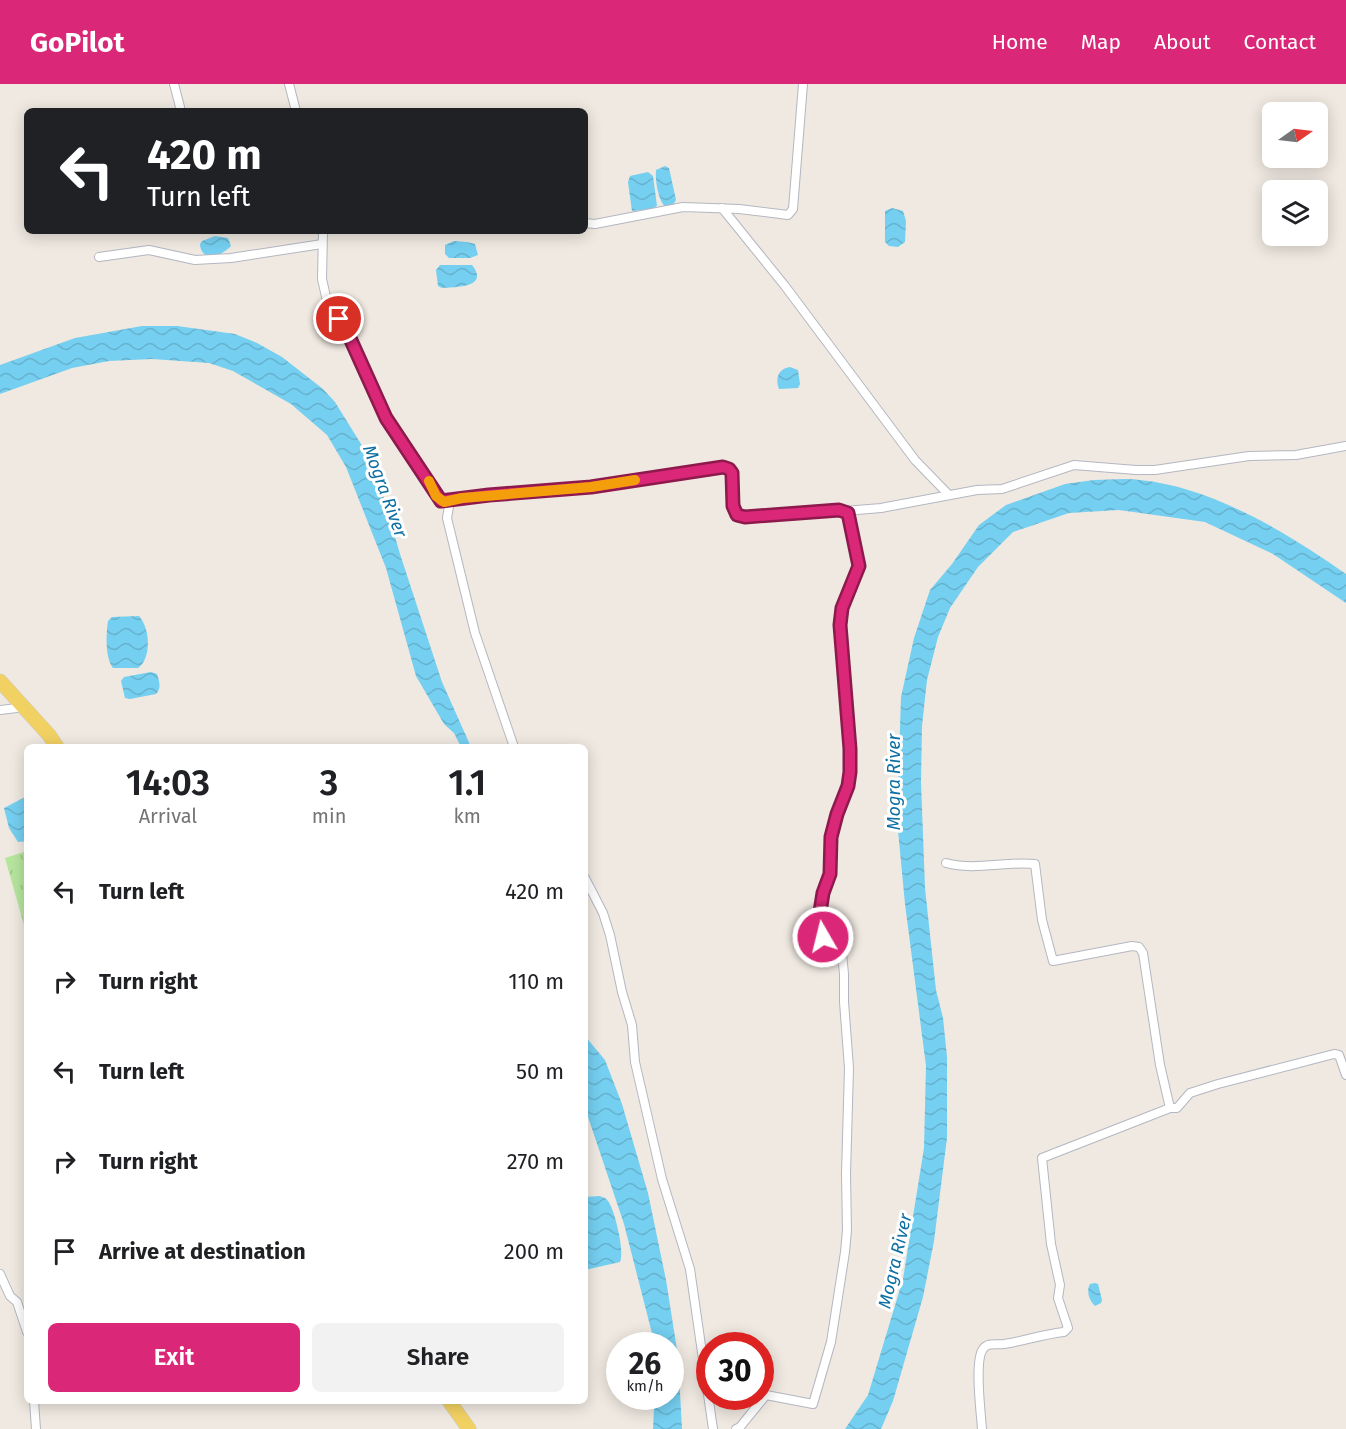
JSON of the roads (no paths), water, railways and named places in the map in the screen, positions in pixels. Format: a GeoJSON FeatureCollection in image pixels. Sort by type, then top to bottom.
{"type":"FeatureCollection","features":[{"type":"Feature","properties":{"kind":"main road"},"geometry":{"type":"LineString","coordinates":[[0,681],[55,744]]}},
{"type":"Feature","properties":{"kind":"main road"},"geometry":{"type":"LineString","coordinates":[[451,1404],[469,1429]]}},
{"type":"Feature","properties":{"kind":"street"},"geometry":{"type":"LineString","coordinates":[[174,84],[180,108]]}},
{"type":"Feature","properties":{"kind":"street"},"geometry":{"type":"LineString","coordinates":[[289,84],[295,108]]}},
{"type":"Feature","properties":{"kind":"street"},"geometry":{"type":"LineString","coordinates":[[588,223],[683,207],[722,208],[788,215],[793,208],[803,84]]}},
{"type":"Feature","properties":{"kind":"street"},"geometry":{"type":"LineString","coordinates":[[722,208],[785,286],[915,460],[948,495]]}},
{"type":"Feature","properties":{"kind":"street"},"geometry":{"type":"LineString","coordinates":[[323,234],[322,279],[327,301],[344,325],[386,418],[441,501],[591,487],[723,467],[732,473],[733,506],[737,515],[745,517],[845,511],[881,508],[948,495],[1002,489],[1074,465],[1155,470],[1249,456],[1296,455],[1346,446]]}},
{"type":"Feature","properties":{"kind":"street"},"geometry":{"type":"LineString","coordinates":[[99,256],[149,250],[195,260],[231,258],[322,244]]}},
{"type":"Feature","properties":{"kind":"street"},"geometry":{"type":"LineString","coordinates":[[450,501],[447,518],[476,633],[513,744]]}},
{"type":"Feature","properties":{"kind":"street"},"geometry":{"type":"LineString","coordinates":[[736,1429],[766,1395],[813,1404],[831,1342],[845,1252],[849,1068],[844,974],[842,954],[837,940],[820,936],[817,931],[823,893],[830,874],[831,837],[848,786],[850,772],[840,625],[842,608],[859,566],[849,517],[845,511]]}},
{"type":"Feature","properties":{"kind":"street"},"geometry":{"type":"LineString","coordinates":[[0,710],[25,707]]}},
{"type":"Feature","properties":{"kind":"street"},"geometry":{"type":"LineString","coordinates":[[946,863],[974,867],[1035,864],[1042,920],[1053,961],[1132,946],[1139,947],[1143,953],[1160,1065],[1170,1108]]}},
{"type":"Feature","properties":{"kind":"street"},"geometry":{"type":"LineString","coordinates":[[588,884],[603,913],[610,935],[622,992],[632,1025],[635,1062],[662,1179],[690,1269],[713,1429]]}},
{"type":"Feature","properties":{"kind":"street"},"geometry":{"type":"LineString","coordinates":[[982,1429],[978,1372],[980,1354],[984,1347],[990,1344],[1002,1344],[1064,1332],[1068,1328],[1059,1299],[1060,1285],[1051,1244],[1042,1158],[1170,1108],[1177,1108],[1190,1093],[1218,1083],[1334,1054],[1340,1055],[1346,1075]]}},
{"type":"Feature","properties":{"kind":"street"},"geometry":{"type":"LineString","coordinates":[[0,1274],[10,1296],[17,1302],[24,1323]]}},
{"type":"Feature","properties":{"kind":"street"},"geometry":{"type":"LineString","coordinates":[[34,1404],[36,1429]]}},
{"type":"Feature","properties":{"kind":"water"},"geometry":{"type":"Polygon","coordinates":[[[665,166],[669,168],[676,200],[673,205],[665,207],[659,195],[656,170],[665,166]]]}},
{"type":"Feature","properties":{"kind":"water"},"geometry":{"type":"Polygon","coordinates":[[[648,172],[653,176],[657,206],[652,209],[632,211],[628,182],[630,176],[648,172]]]}},
{"type":"Feature","properties":{"kind":"water"},"geometry":{"type":"Polygon","coordinates":[[[892,208],[903,211],[906,221],[905,242],[898,247],[889,246],[885,242],[885,211],[892,208]]]}},
{"type":"Feature","properties":{"kind":"water"},"geometry":{"type":"Polygon","coordinates":[[[215,236],[228,238],[231,246],[218,255],[208,256],[201,250],[200,244],[215,236]]]}},
{"type":"Feature","properties":{"kind":"water"},"geometry":{"type":"Polygon","coordinates":[[[454,241],[475,244],[478,255],[470,258],[449,258],[445,254],[445,245],[454,241]]]}},
{"type":"Feature","properties":{"kind":"water"},"geometry":{"type":"Polygon","coordinates":[[[440,265],[472,265],[477,278],[469,285],[442,288],[438,286],[436,270],[440,265]]]}},
{"type":"Feature","properties":{"kind":"water"},"geometry":{"type":"Polygon","coordinates":[[[142,326],[177,326],[235,334],[282,357],[323,389],[335,402],[366,452],[378,478],[442,682],[470,744],[460,744],[454,733],[444,724],[416,676],[386,568],[346,467],[327,435],[291,404],[233,371],[209,363],[152,359],[109,361],[72,368],[0,394],[0,365],[75,338],[142,326]]]}},
{"type":"Feature","properties":{"kind":"water"},"geometry":{"type":"Polygon","coordinates":[[[790,367],[798,370],[800,384],[798,388],[779,389],[778,375],[790,367]]]}},
{"type":"Feature","properties":{"kind":"water"},"geometry":{"type":"Polygon","coordinates":[[[1134,479],[1167,484],[1222,502],[1248,514],[1299,543],[1346,574],[1346,603],[1273,554],[1205,522],[1119,510],[1069,513],[1013,532],[978,567],[950,608],[938,637],[927,680],[922,726],[921,782],[925,888],[936,990],[943,1018],[947,1057],[947,1138],[934,1241],[923,1297],[893,1401],[881,1429],[845,1429],[868,1395],[903,1279],[924,1148],[926,1066],[905,904],[897,820],[901,697],[914,638],[930,590],[952,564],[979,525],[1006,505],[1065,484],[1094,480],[1134,479]]]}},
{"type":"Feature","properties":{"kind":"water"},"geometry":{"type":"Polygon","coordinates":[[[139,616],[143,621],[148,643],[143,663],[138,668],[113,668],[107,652],[108,621],[112,617],[139,616]]]}},
{"type":"Feature","properties":{"kind":"water"},"geometry":{"type":"Polygon","coordinates":[[[151,672],[157,674],[159,682],[156,694],[125,698],[121,681],[124,677],[151,672]]]}},
{"type":"Feature","properties":{"kind":"water"},"geometry":{"type":"Polygon","coordinates":[[[24,798],[24,841],[18,842],[9,828],[4,808],[24,798]]]}},
{"type":"Feature","properties":{"kind":"water"},"geometry":{"type":"Polygon","coordinates":[[[588,1040],[605,1060],[622,1104],[648,1193],[674,1332],[652,1332],[624,1224],[588,1117],[588,1040]]]}},
{"type":"Feature","properties":{"kind":"water"},"geometry":{"type":"Polygon","coordinates":[[[588,1197],[605,1198],[611,1206],[620,1241],[620,1262],[588,1269],[588,1197]]]}},
{"type":"Feature","properties":{"kind":"water"},"geometry":{"type":"Polygon","coordinates":[[[1090,1284],[1098,1284],[1102,1300],[1095,1306],[1088,1292],[1090,1284]]]}},
{"type":"Feature","properties":{"kind":"water"},"geometry":{"type":"Polygon","coordinates":[[[654,1410],[681,1410],[682,1429],[653,1429],[654,1410]]]}},
{"type":"Feature","properties":{"kind":"water label","name":"Mogra River"},"geometry":{"type":"Point","coordinates":[385,491]}},
{"type":"Feature","properties":{"kind":"water label","name":"Mogra River"},"geometry":{"type":"Point","coordinates":[894,782]}},
{"type":"Feature","properties":{"kind":"water label","name":"Mogra River"},"geometry":{"type":"Point","coordinates":[895,1261]}}]}
